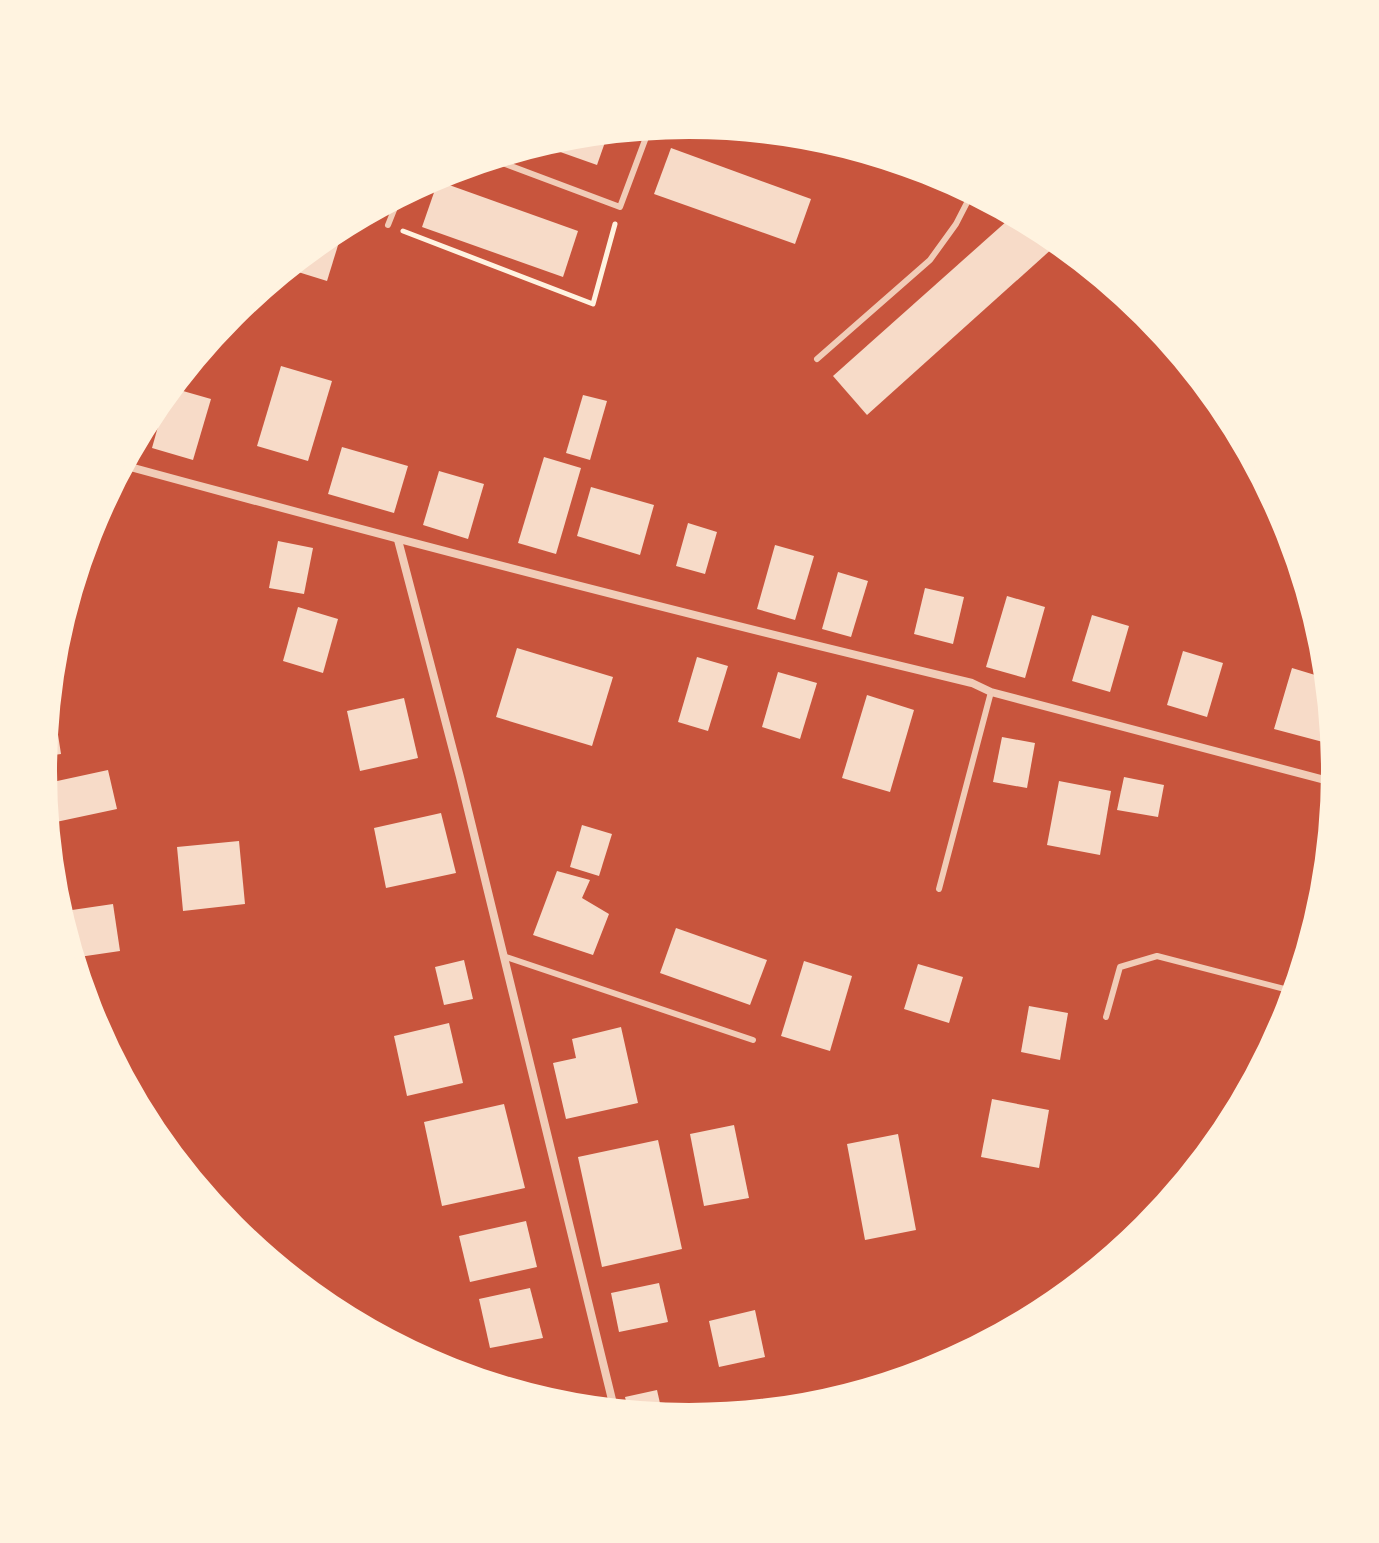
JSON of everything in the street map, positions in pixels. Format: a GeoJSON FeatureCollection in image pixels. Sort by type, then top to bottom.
{"type":"FeatureCollection","features":[{"type":"Feature","properties":{"kind":"street"},"geometry":{"type":"LineString","coordinates":[[130,467],[398,540],[972,683],[991,692],[1327,781]]}},
{"type":"Feature","properties":{"kind":"street"},"geometry":{"type":"LineString","coordinates":[[398,540],[460,777],[613,1405]]}},
{"type":"Feature","properties":{"kind":"lane"},"geometry":{"type":"LineString","coordinates":[[502,163],[620,207],[647,135]]}},
{"type":"Feature","properties":{"kind":"lane"},"geometry":{"type":"LineString","coordinates":[[817,359],[930,260],[956,224],[969,199]]}},
{"type":"Feature","properties":{"kind":"lane"},"geometry":{"type":"LineString","coordinates":[[388,225],[395,206]]}},
{"type":"Feature","properties":{"kind":"lane"},"geometry":{"type":"LineString","coordinates":[[939,889],[991,692]]}},
{"type":"Feature","properties":{"kind":"lane"},"geometry":{"type":"LineString","coordinates":[[503,956],[753,1040]]}},
{"type":"Feature","properties":{"kind":"lane"},"geometry":{"type":"LineString","coordinates":[[1106,1017],[1120,967],[1157,956],[1288,990]]}},
{"type":"Feature","properties":{"kind":"path"},"geometry":{"type":"LineString","coordinates":[[371,219],[593,304],[620,207]]}},
{"type":"Feature","properties":{"kind":"building"},"geometry":{"type":"Polygon","coordinates":[[[606,139],[597,165],[552,149],[606,139]]]}},
{"type":"Feature","properties":{"kind":"building"},"geometry":{"type":"Polygon","coordinates":[[[671,148],[811,199],[795,244],[654,194],[671,148]]]}},
{"type":"Feature","properties":{"kind":"building"},"geometry":{"type":"Polygon","coordinates":[[[445,183],[578,231],[563,277],[422,227],[436,188],[445,183]]]}},
{"type":"Feature","properties":{"kind":"building"},"geometry":{"type":"Polygon","coordinates":[[[1009,219],[1053,248],[867,415],[833,376],[1009,219]]]}},
{"type":"Feature","properties":{"kind":"building"},"geometry":{"type":"Polygon","coordinates":[[[335,241],[339,242],[327,281],[295,271],[335,241]]]}},
{"type":"Feature","properties":{"kind":"building"},"geometry":{"type":"Polygon","coordinates":[[[281,366],[332,381],[308,461],[257,446],[281,366]]]}},
{"type":"Feature","properties":{"kind":"building"},"geometry":{"type":"Polygon","coordinates":[[[179,390],[211,399],[193,460],[152,448],[162,413],[179,390]]]}},
{"type":"Feature","properties":{"kind":"building"},"geometry":{"type":"Polygon","coordinates":[[[583,395],[607,401],[590,460],[566,453],[583,395]]]}},
{"type":"Feature","properties":{"kind":"building"},"geometry":{"type":"Polygon","coordinates":[[[342,447],[408,466],[394,513],[328,494],[342,447]]]}},
{"type":"Feature","properties":{"kind":"building"},"geometry":{"type":"Polygon","coordinates":[[[544,457],[581,468],[556,554],[518,543],[544,457]]]}},
{"type":"Feature","properties":{"kind":"building"},"geometry":{"type":"Polygon","coordinates":[[[439,471],[484,484],[468,539],[423,525],[439,471]]]}},
{"type":"Feature","properties":{"kind":"building"},"geometry":{"type":"Polygon","coordinates":[[[591,487],[654,505],[640,555],[577,536],[591,487]]]}},
{"type":"Feature","properties":{"kind":"building"},"geometry":{"type":"Polygon","coordinates":[[[688,523],[717,532],[705,574],[676,566],[688,523]]]}},
{"type":"Feature","properties":{"kind":"building"},"geometry":{"type":"Polygon","coordinates":[[[278,541],[313,548],[304,594],[269,588],[278,541]]]}},
{"type":"Feature","properties":{"kind":"building"},"geometry":{"type":"Polygon","coordinates":[[[775,545],[814,556],[795,620],[757,609],[775,545]]]}},
{"type":"Feature","properties":{"kind":"building"},"geometry":{"type":"Polygon","coordinates":[[[838,572],[868,581],[851,637],[822,629],[838,572]]]}},
{"type":"Feature","properties":{"kind":"building"},"geometry":{"type":"Polygon","coordinates":[[[925,588],[964,597],[953,644],[914,634],[925,588]]]}},
{"type":"Feature","properties":{"kind":"building"},"geometry":{"type":"Polygon","coordinates":[[[1007,596],[1045,607],[1025,678],[986,667],[1007,596]]]}},
{"type":"Feature","properties":{"kind":"building"},"geometry":{"type":"Polygon","coordinates":[[[298,607],[338,619],[323,673],[283,661],[298,607]]]}},
{"type":"Feature","properties":{"kind":"building"},"geometry":{"type":"Polygon","coordinates":[[[1092,615],[1129,626],[1110,692],[1072,681],[1092,615]]]}},
{"type":"Feature","properties":{"kind":"building"},"geometry":{"type":"Polygon","coordinates":[[[517,648],[613,677],[592,746],[496,717],[517,648]]]}},
{"type":"Feature","properties":{"kind":"building"},"geometry":{"type":"Polygon","coordinates":[[[1183,651],[1223,663],[1207,717],[1167,705],[1183,651]]]}},
{"type":"Feature","properties":{"kind":"building"},"geometry":{"type":"Polygon","coordinates":[[[697,657],[728,666],[708,731],[678,722],[697,657]]]}},
{"type":"Feature","properties":{"kind":"building"},"geometry":{"type":"Polygon","coordinates":[[[1292,668],[1320,676],[1326,743],[1274,729],[1292,668]]]}},
{"type":"Feature","properties":{"kind":"building"},"geometry":{"type":"Polygon","coordinates":[[[778,672],[817,683],[800,739],[762,727],[778,672]]]}},
{"type":"Feature","properties":{"kind":"building"},"geometry":{"type":"Polygon","coordinates":[[[867,695],[914,710],[890,792],[842,778],[867,695]]]}},
{"type":"Feature","properties":{"kind":"building"},"geometry":{"type":"Polygon","coordinates":[[[404,698],[418,758],[360,771],[347,711],[404,698]]]}},
{"type":"Feature","properties":{"kind":"building"},"geometry":{"type":"Polygon","coordinates":[[[55,713],[61,754],[52,755],[55,713]]]}},
{"type":"Feature","properties":{"kind":"building"},"geometry":{"type":"Polygon","coordinates":[[[1002,737],[1035,743],[1027,788],[993,782],[1002,737]]]}},
{"type":"Feature","properties":{"kind":"building"},"geometry":{"type":"Polygon","coordinates":[[[108,770],[117,809],[56,822],[52,782],[108,770]]]}},
{"type":"Feature","properties":{"kind":"building"},"geometry":{"type":"Polygon","coordinates":[[[1124,777],[1164,785],[1158,817],[1117,810],[1124,777]]]}},
{"type":"Feature","properties":{"kind":"building"},"geometry":{"type":"Polygon","coordinates":[[[1059,781],[1111,791],[1100,855],[1047,845],[1059,781]]]}},
{"type":"Feature","properties":{"kind":"building"},"geometry":{"type":"Polygon","coordinates":[[[441,813],[456,873],[386,888],[374,828],[441,813]]]}},
{"type":"Feature","properties":{"kind":"building"},"geometry":{"type":"Polygon","coordinates":[[[582,825],[612,834],[599,876],[570,867],[582,825]]]}},
{"type":"Feature","properties":{"kind":"building"},"geometry":{"type":"Polygon","coordinates":[[[1324,838],[1319,874],[1317,874],[1324,838]]]}},
{"type":"Feature","properties":{"kind":"building"},"geometry":{"type":"Polygon","coordinates":[[[239,841],[245,904],[183,911],[177,847],[239,841]]]}},
{"type":"Feature","properties":{"kind":"building"},"geometry":{"type":"Polygon","coordinates":[[[557,871],[590,880],[582,898],[609,914],[593,955],[533,935],[557,871]]]}},
{"type":"Feature","properties":{"kind":"building"},"geometry":{"type":"Polygon","coordinates":[[[113,904],[120,951],[80,957],[72,910],[113,904]]]}},
{"type":"Feature","properties":{"kind":"building"},"geometry":{"type":"Polygon","coordinates":[[[676,928],[767,960],[750,1005],[660,973],[676,928]]]}},
{"type":"Feature","properties":{"kind":"building"},"geometry":{"type":"Polygon","coordinates":[[[464,960],[473,999],[444,1005],[435,967],[464,960]]]}},
{"type":"Feature","properties":{"kind":"building"},"geometry":{"type":"Polygon","coordinates":[[[804,961],[852,976],[830,1051],[781,1036],[804,961]]]}},
{"type":"Feature","properties":{"kind":"building"},"geometry":{"type":"Polygon","coordinates":[[[918,964],[963,977],[949,1023],[904,1009],[918,964]]]}},
{"type":"Feature","properties":{"kind":"building"},"geometry":{"type":"Polygon","coordinates":[[[1029,1006],[1068,1013],[1060,1060],[1021,1052],[1029,1006]]]}},
{"type":"Feature","properties":{"kind":"building"},"geometry":{"type":"Polygon","coordinates":[[[449,1023],[463,1083],[407,1096],[394,1036],[449,1023]]]}},
{"type":"Feature","properties":{"kind":"building"},"geometry":{"type":"Polygon","coordinates":[[[621,1027],[638,1103],[566,1119],[553,1063],[576,1058],[572,1039],[621,1027]]]}},
{"type":"Feature","properties":{"kind":"building"},"geometry":{"type":"Polygon","coordinates":[[[992,1099],[1049,1110],[1039,1168],[981,1157],[992,1099]]]}},
{"type":"Feature","properties":{"kind":"building"},"geometry":{"type":"Polygon","coordinates":[[[504,1104],[525,1188],[442,1206],[424,1122],[504,1104]]]}},
{"type":"Feature","properties":{"kind":"building"},"geometry":{"type":"Polygon","coordinates":[[[734,1125],[749,1198],[704,1206],[690,1134],[734,1125]]]}},
{"type":"Feature","properties":{"kind":"building"},"geometry":{"type":"Polygon","coordinates":[[[898,1134],[916,1230],[865,1240],[847,1144],[898,1134]]]}},
{"type":"Feature","properties":{"kind":"building"},"geometry":{"type":"Polygon","coordinates":[[[658,1140],[682,1249],[602,1267],[578,1157],[658,1140]]]}},
{"type":"Feature","properties":{"kind":"building"},"geometry":{"type":"Polygon","coordinates":[[[526,1221],[537,1267],[470,1282],[459,1236],[526,1221]]]}},
{"type":"Feature","properties":{"kind":"building"},"geometry":{"type":"Polygon","coordinates":[[[659,1283],[668,1322],[619,1332],[611,1293],[659,1283]]]}},
{"type":"Feature","properties":{"kind":"building"},"geometry":{"type":"Polygon","coordinates":[[[530,1288],[543,1338],[490,1348],[479,1299],[530,1288]]]}},
{"type":"Feature","properties":{"kind":"building"},"geometry":{"type":"Polygon","coordinates":[[[755,1310],[765,1357],[719,1367],[709,1321],[755,1310]]]}},
{"type":"Feature","properties":{"kind":"building"},"geometry":{"type":"Polygon","coordinates":[[[657,1390],[661,1408],[627,1406],[625,1397],[657,1390]]]}}]}
